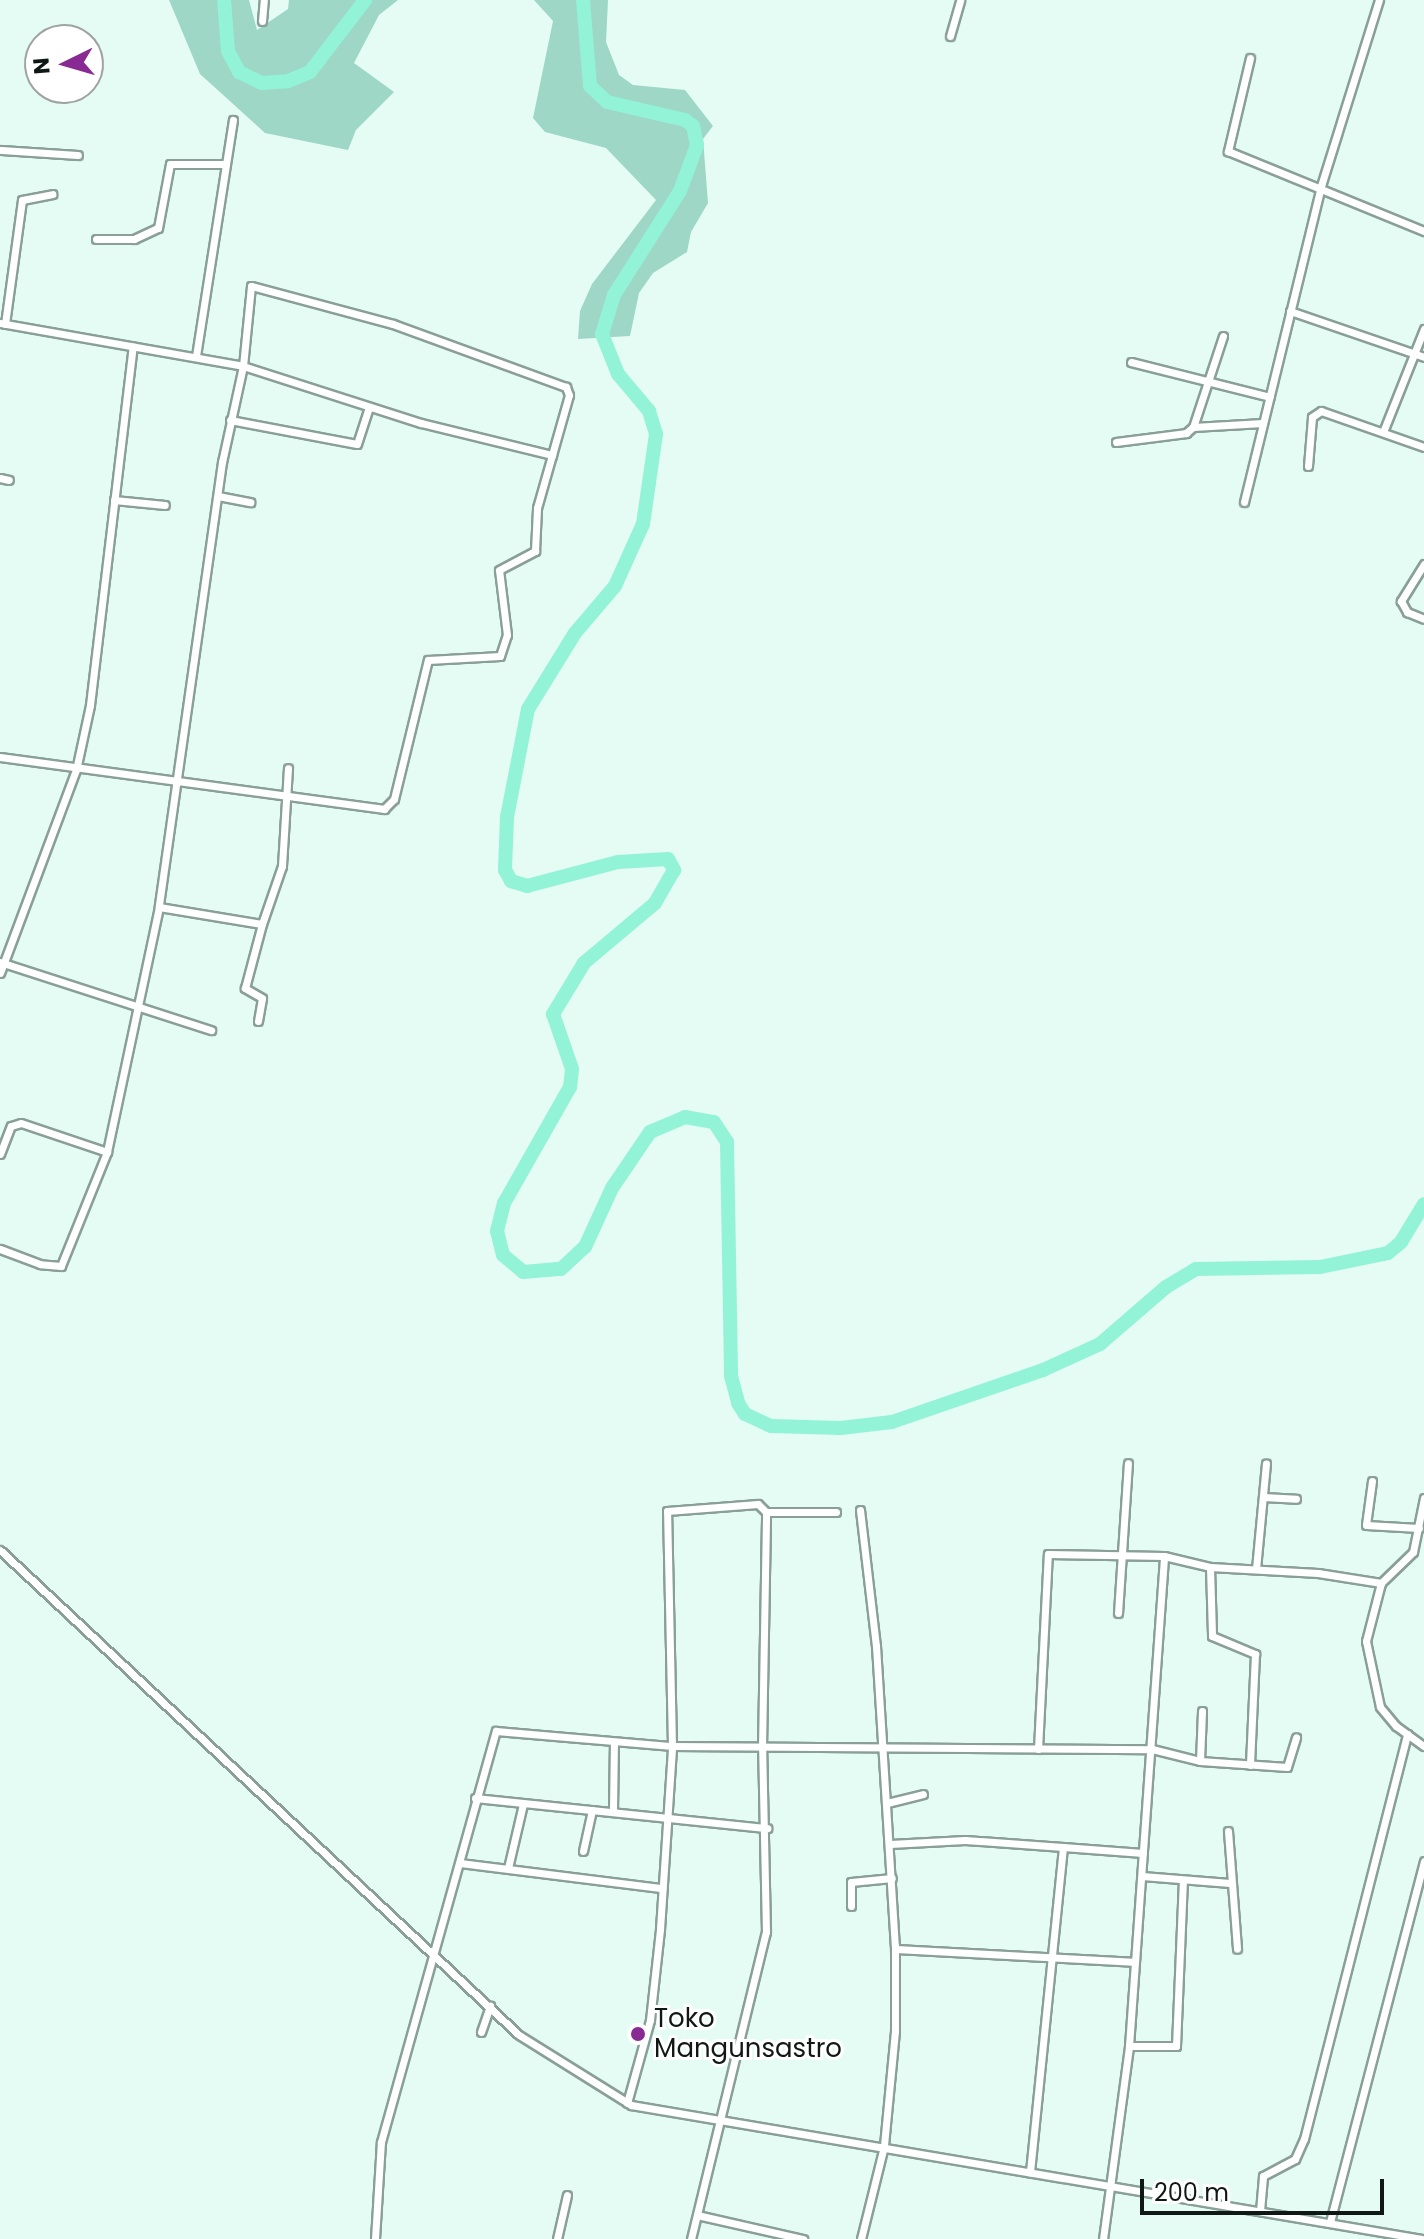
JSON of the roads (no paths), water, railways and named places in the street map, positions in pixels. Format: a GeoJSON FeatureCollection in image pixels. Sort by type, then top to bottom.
{"type":"FeatureCollection","features":[{"type":"Feature","properties":{"kind":"street"},"geometry":{"type":"LineString","coordinates":[[262,21],[264,0]]}},
{"type":"Feature","properties":{"kind":"street"},"geometry":{"type":"LineString","coordinates":[[950,36],[960,0]]}},
{"type":"Feature","properties":{"kind":"street"},"geometry":{"type":"LineString","coordinates":[[1244,502],[1321,186],[1379,0]]}},
{"type":"Feature","properties":{"kind":"street"},"geometry":{"type":"LineString","coordinates":[[1250,58],[1228,151],[1321,186],[1424,231]]}},
{"type":"Feature","properties":{"kind":"street"},"geometry":{"type":"LineString","coordinates":[[196,356],[233,120]]}},
{"type":"Feature","properties":{"kind":"street"},"geometry":{"type":"LineString","coordinates":[[0,150],[78,155]]}},
{"type":"Feature","properties":{"kind":"street"},"geometry":{"type":"LineString","coordinates":[[96,239],[134,239],[158,228],[170,164],[226,164]]}},
{"type":"Feature","properties":{"kind":"street"},"geometry":{"type":"LineString","coordinates":[[52,194],[22,200],[2,323],[243,366],[369,407],[552,455]]}},
{"type":"Feature","properties":{"kind":"street"},"geometry":{"type":"LineString","coordinates":[[0,757],[76,770],[180,781],[389,807],[428,660],[500,656],[507,635],[499,570],[535,551],[537,508],[569,395],[566,387],[393,324],[255,284],[249,289],[243,366],[230,420],[218,496],[180,781],[159,907],[107,1152],[61,1266],[40,1264],[0,1249]]}},
{"type":"Feature","properties":{"kind":"street"},"geometry":{"type":"LineString","coordinates":[[1290,311],[1424,357]]}},
{"type":"Feature","properties":{"kind":"street"},"geometry":{"type":"LineString","coordinates":[[1383,432],[1424,329]]}},
{"type":"Feature","properties":{"kind":"street"},"geometry":{"type":"LineString","coordinates":[[1116,442],[1186,433],[1193,427],[1223,336]]}},
{"type":"Feature","properties":{"kind":"street"},"geometry":{"type":"LineString","coordinates":[[0,973],[76,770],[90,705],[133,347]]}},
{"type":"Feature","properties":{"kind":"street"},"geometry":{"type":"LineString","coordinates":[[1131,362],[1270,397]]}},
{"type":"Feature","properties":{"kind":"street"},"geometry":{"type":"LineString","coordinates":[[230,420],[357,444],[369,407]]}},
{"type":"Feature","properties":{"kind":"street"},"geometry":{"type":"LineString","coordinates":[[1308,466],[1315,413],[1424,447]]}},
{"type":"Feature","properties":{"kind":"street"},"geometry":{"type":"LineString","coordinates":[[1193,427],[1263,423]]}},
{"type":"Feature","properties":{"kind":"street"},"geometry":{"type":"LineString","coordinates":[[218,496],[250,502]]}},
{"type":"Feature","properties":{"kind":"street"},"geometry":{"type":"LineString","coordinates":[[114,500],[165,505]]}},
{"type":"Feature","properties":{"kind":"street"},"geometry":{"type":"LineString","coordinates":[[1424,564],[1401,601],[1407,612],[1424,619]]}},
{"type":"Feature","properties":{"kind":"street"},"geometry":{"type":"LineString","coordinates":[[258,1021],[262,998],[245,988],[282,866],[283,795],[288,768]]}},
{"type":"Feature","properties":{"kind":"street"},"geometry":{"type":"LineString","coordinates":[[159,907],[262,924]]}},
{"type":"Feature","properties":{"kind":"street"},"geometry":{"type":"LineString","coordinates":[[2,963],[211,1030]]}},
{"type":"Feature","properties":{"kind":"street"},"geometry":{"type":"LineString","coordinates":[[0,1154],[11,1126],[21,1123],[107,1152]]}},
{"type":"Feature","properties":{"kind":"street"},"geometry":{"type":"LineString","coordinates":[[1118,1613],[1128,1463]]}},
{"type":"Feature","properties":{"kind":"street"},"geometry":{"type":"LineString","coordinates":[[1256,1569],[1266,1463]]}},
{"type":"Feature","properties":{"kind":"street"},"geometry":{"type":"LineString","coordinates":[[1372,1481],[1366,1525],[1419,1528]]}},
{"type":"Feature","properties":{"kind":"street"},"geometry":{"type":"LineString","coordinates":[[1263,1497],[1296,1499]]}},
{"type":"Feature","properties":{"kind":"street"},"geometry":{"type":"LineString","coordinates":[[1424,1498],[1413,1552],[1381,1583],[1366,1641],[1370,1676],[1380,1707],[1424,1746]]}},
{"type":"Feature","properties":{"kind":"street"},"geometry":{"type":"LineString","coordinates":[[627,2103],[650,2020],[672,1746],[667,1511],[758,1504],[766,1512],[836,1512]]}},
{"type":"Feature","properties":{"kind":"street"},"geometry":{"type":"LineString","coordinates":[[860,1510],[883,1750],[895,1949],[895,2031],[884,2146],[861,2239]]}},
{"type":"Feature","properties":{"kind":"street"},"geometry":{"type":"LineString","coordinates":[[691,2239],[766,1932],[767,1828],[762,1748],[766,1512]]}},
{"type":"Feature","properties":{"kind":"street"},"geometry":{"type":"LineString","coordinates":[[0,1550],[434,1952],[488,2008],[533,2045],[627,2103],[1422,2239]]}},
{"type":"Feature","properties":{"kind":"street"},"geometry":{"type":"LineString","coordinates":[[1038,1749],[1044,1559],[1052,1552],[1164,1556],[1210,1567],[1381,1583]]}},
{"type":"Feature","properties":{"kind":"street"},"geometry":{"type":"LineString","coordinates":[[1103,2239],[1107,2187],[1129,2046],[1164,1556]]}},
{"type":"Feature","properties":{"kind":"street"},"geometry":{"type":"LineString","coordinates":[[1210,1567],[1212,1636],[1255,1654],[1250,1765]]}},
{"type":"Feature","properties":{"kind":"street"},"geometry":{"type":"LineString","coordinates":[[1200,1761],[1202,1711]]}},
{"type":"Feature","properties":{"kind":"street"},"geometry":{"type":"LineString","coordinates":[[375,2239],[381,2142],[496,1731],[672,1746],[883,1750],[1152,1749],[1200,1761],[1290,1766],[1296,1737]]}},
{"type":"Feature","properties":{"kind":"street"},"geometry":{"type":"LineString","coordinates":[[1260,2211],[1260,2182],[1268,2172],[1295,2159],[1304,2139],[1407,1734]]}},
{"type":"Feature","properties":{"kind":"street"},"geometry":{"type":"LineString","coordinates":[[613,1811],[614,1743]]}},
{"type":"Feature","properties":{"kind":"street"},"geometry":{"type":"LineString","coordinates":[[887,1803],[923,1794]]}},
{"type":"Feature","properties":{"kind":"street"},"geometry":{"type":"LineString","coordinates":[[475,1798],[666,1815],[767,1828]]}},
{"type":"Feature","properties":{"kind":"street"},"geometry":{"type":"LineString","coordinates":[[508,1868],[523,1804]]}},
{"type":"Feature","properties":{"kind":"street"},"geometry":{"type":"LineString","coordinates":[[583,1851],[592,1810]]}},
{"type":"Feature","properties":{"kind":"street"},"geometry":{"type":"LineString","coordinates":[[1228,1831],[1237,1949]]}},
{"type":"Feature","properties":{"kind":"street"},"geometry":{"type":"LineString","coordinates":[[890,1844],[952,1840],[1143,1853]]}},
{"type":"Feature","properties":{"kind":"street"},"geometry":{"type":"LineString","coordinates":[[1030,2172],[1063,1847]]}},
{"type":"Feature","properties":{"kind":"street"},"geometry":{"type":"LineString","coordinates":[[1330,2222],[1424,1861]]}},
{"type":"Feature","properties":{"kind":"street"},"geometry":{"type":"LineString","coordinates":[[460,1863],[662,1888]]}},
{"type":"Feature","properties":{"kind":"street"},"geometry":{"type":"LineString","coordinates":[[1142,1876],[1230,1883]]}},
{"type":"Feature","properties":{"kind":"street"},"geometry":{"type":"LineString","coordinates":[[851,1906],[851,1882],[892,1878]]}},
{"type":"Feature","properties":{"kind":"street"},"geometry":{"type":"LineString","coordinates":[[1129,2046],[1176,2046],[1183,1881]]}},
{"type":"Feature","properties":{"kind":"street"},"geometry":{"type":"LineString","coordinates":[[895,1949],[1052,1955],[1134,1962]]}},
{"type":"Feature","properties":{"kind":"street"},"geometry":{"type":"LineString","coordinates":[[481,2032],[488,2008]]}},
{"type":"Feature","properties":{"kind":"street"},"geometry":{"type":"LineString","coordinates":[[557,2239],[567,2195]]}},
{"type":"Feature","properties":{"kind":"street"},"geometry":{"type":"LineString","coordinates":[[697,2215],[803,2239]]}},
{"type":"Feature","properties":{"kind":"waterway"},"geometry":{"type":"LineString","coordinates":[[224,0],[228,51],[239,72],[262,83],[288,81],[310,72],[365,0]]}},
{"type":"Feature","properties":{"kind":"waterway"},"geometry":{"type":"LineString","coordinates":[[583,0],[590,86],[607,102],[685,120],[693,126],[697,145],[680,191],[614,295],[602,334],[618,374],[649,411],[656,434],[643,524],[615,586],[575,633],[528,709],[507,817],[505,870],[511,881],[527,886],[618,862],[668,859],[674,870],[654,904],[584,963],[553,1014],[572,1069],[570,1087],[504,1203],[497,1231],[503,1255],[523,1272],[561,1269],[585,1247],[612,1188],[650,1132],[685,1117],[714,1122],[727,1142],[731,1376],[738,1403],[745,1414],[771,1426],[841,1428],[892,1422],[1043,1370],[1100,1344],[1166,1287],[1196,1269],[1320,1267],[1388,1253],[1401,1242],[1424,1204]]}},
{"type":"Feature","properties":{"kind":"place","name":"Toko Mangunsastro"},"geometry":{"type":"Point","coordinates":[638,2034]}}]}
